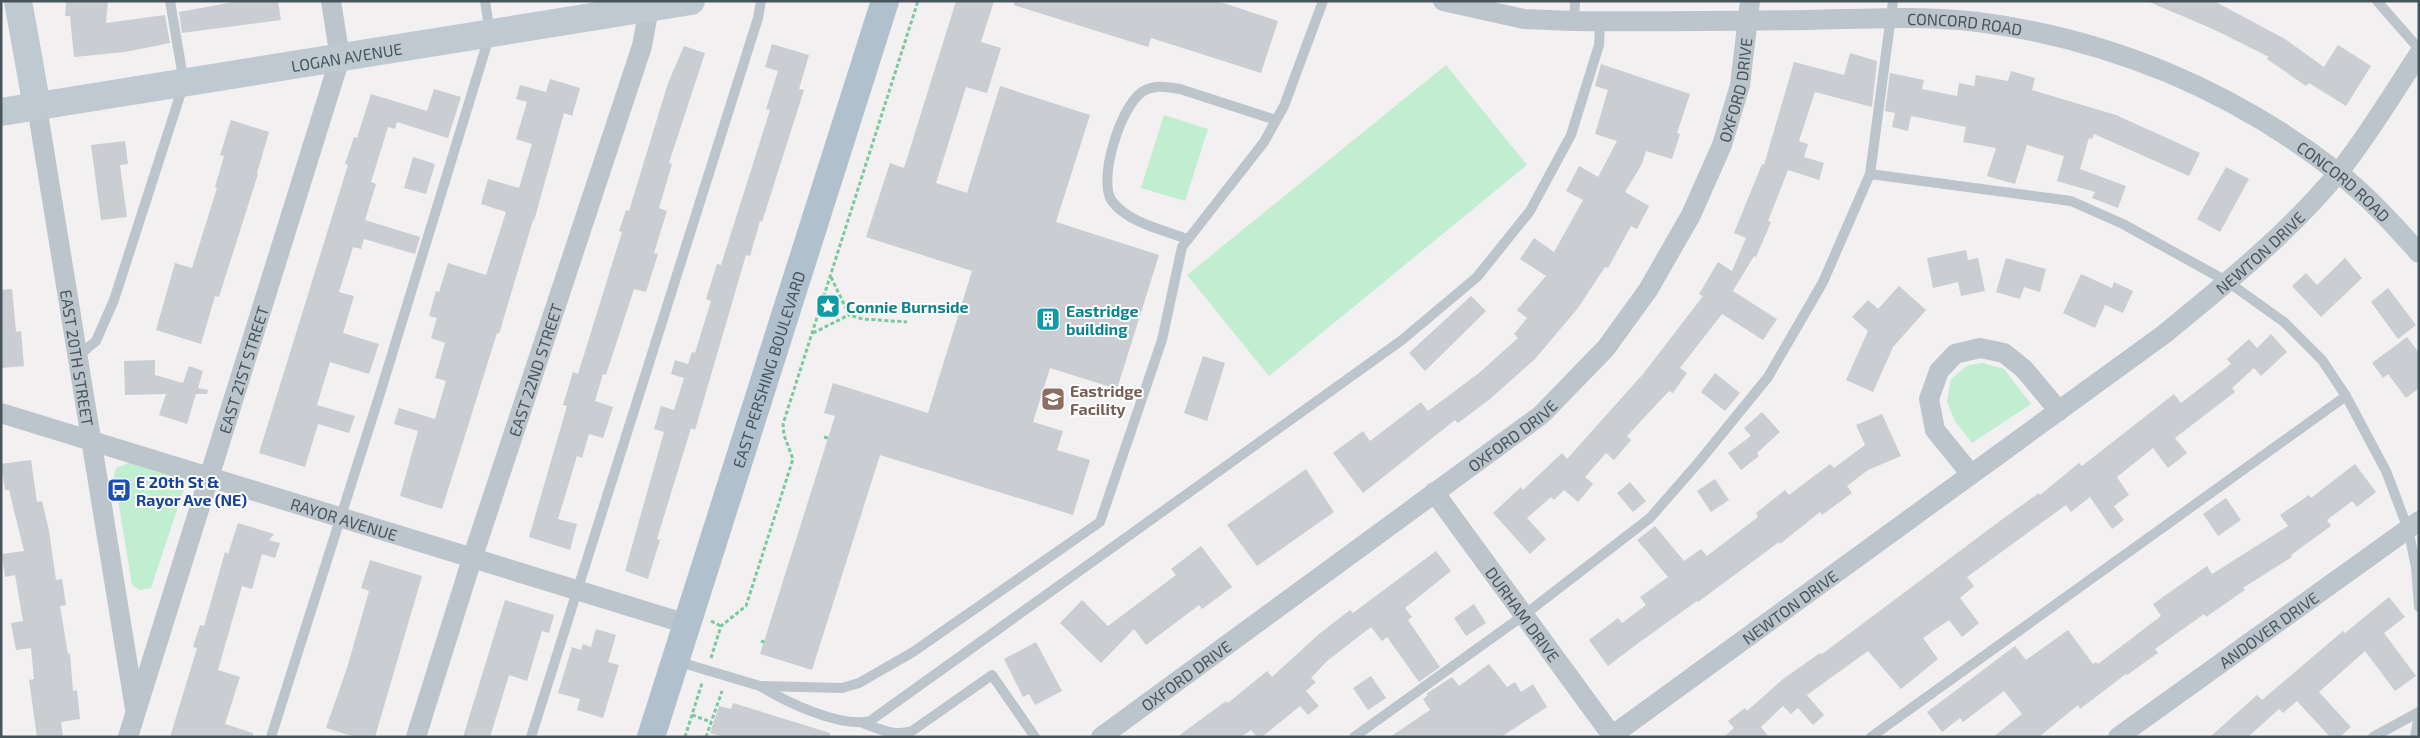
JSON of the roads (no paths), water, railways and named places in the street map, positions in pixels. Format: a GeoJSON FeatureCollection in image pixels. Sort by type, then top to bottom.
{"type":"FeatureCollection","features":[{"type":"Feature","properties":{"kind":"main road","name":"EAST 20TH STREET"},"geometry":{"type":"LineString","coordinates":[[18,1],[37,106]]}},
{"type":"Feature","properties":{"kind":"main road","name":"LOGAN AVENUE"},"geometry":{"type":"LineString","coordinates":[[1,112],[490,34],[648,5],[691,1]]}},
{"type":"Feature","properties":{"kind":"main road","name":"EAST PERSHING BOULEVARD"},"geometry":{"type":"LineString","coordinates":[[651,737],[885,1]]}},
{"type":"Feature","properties":{"kind":"street","name":"EAST 21ST STREET"},"geometry":{"type":"LineString","coordinates":[[128,737],[340,58],[331,1]]}},
{"type":"Feature","properties":{"kind":"street","name":"CONCORD ROAD"},"geometry":{"type":"LineString","coordinates":[[1443,1],[1524,19],[1574,21],[1749,11],[1893,10],[2031,30],[2082,42],[2134,58],[2224,98],[2268,124],[2338,173],[2387,218],[2419,253]]}},
{"type":"Feature","properties":{"kind":"street","name":"EAST 22ND STREET"},"geometry":{"type":"LineString","coordinates":[[416,737],[472,559],[642,46],[648,5]]}},
{"type":"Feature","properties":{"kind":"street","name":"OXFORD DRIVE"},"geometry":{"type":"LineString","coordinates":[[1101,737],[1541,415],[1606,348],[1648,290],[1691,215],[1722,145],[1740,85],[1749,11]]}},
{"type":"Feature","properties":{"kind":"street","name":"NEWTON DRIVE"},"geometry":{"type":"LineString","coordinates":[[1611,736],[2163,335],[2228,282],[2286,228],[2338,173],[2419,54]]}},
{"type":"Feature","properties":{"kind":"street","name":"EAST 20TH STREET"},"geometry":{"type":"LineString","coordinates":[[37,106],[136,715]]}},
{"type":"Feature","properties":{"kind":"street"},"geometry":{"type":"LineString","coordinates":[[1970,474],[1935,430],[1929,399],[1939,371],[1955,354],[1980,348],[2004,354],[2024,369],[2059,411]]}},
{"type":"Feature","properties":{"kind":"street","name":"RAYOR AVENUE"},"geometry":{"type":"LineString","coordinates":[[1,413],[687,624]]}},
{"type":"Feature","properties":{"kind":"street","name":"DURHAM DRIVE"},"geometry":{"type":"LineString","coordinates":[[1434,492],[1611,736]]}},
{"type":"Feature","properties":{"kind":"street","name":"ANDOVER DRIVE"},"geometry":{"type":"LineString","coordinates":[[2118,737],[2413,525]]}},
{"type":"Feature","properties":{"kind":"lane"},"geometry":{"type":"LineString","coordinates":[[77,357],[96,341],[114,300],[184,83],[170,1]]}},
{"type":"Feature","properties":{"kind":"lane"},"geometry":{"type":"LineString","coordinates":[[271,737],[490,34],[485,1]]}},
{"type":"Feature","properties":{"kind":"lane"},"geometry":{"type":"LineString","coordinates":[[531,737],[758,18],[761,1]]}},
{"type":"Feature","properties":{"kind":"lane"},"geometry":{"type":"LineString","coordinates":[[760,686],[842,688],[859,683],[913,652],[1100,522],[1162,340],[1172,286],[1182,247],[1264,142],[1284,106],[1323,1]]}},
{"type":"Feature","properties":{"kind":"lane"},"geometry":{"type":"LineString","coordinates":[[1574,21],[1575,1]]}},
{"type":"Feature","properties":{"kind":"lane"},"geometry":{"type":"LineString","coordinates":[[2377,1],[2419,48]]}},
{"type":"Feature","properties":{"kind":"lane"},"geometry":{"type":"LineString","coordinates":[[1354,737],[1524,614],[1650,518],[1698,463],[1768,377],[1824,282],[1870,174],[1893,10]]}},
{"type":"Feature","properties":{"kind":"lane"},"geometry":{"type":"LineString","coordinates":[[863,723],[870,721],[894,706],[1402,340],[1477,278],[1530,211],[1571,135],[1599,45],[1600,21]]}},
{"type":"Feature","properties":{"kind":"lane"},"geometry":{"type":"LineString","coordinates":[[1187,239],[1138,220],[1121,211],[1108,194],[1106,174],[1110,157],[1132,102],[1142,92],[1152,88],[1165,87],[1276,120]]}},
{"type":"Feature","properties":{"kind":"lane"},"geometry":{"type":"LineString","coordinates":[[1870,174],[2071,201],[2123,224],[2228,282],[2284,322],[2322,360],[2346,396],[2413,525],[2419,607]]}},
{"type":"Feature","properties":{"kind":"lane"},"geometry":{"type":"LineString","coordinates":[[1871,737],[2346,396]]}},
{"type":"Feature","properties":{"kind":"lane"},"geometry":{"type":"LineString","coordinates":[[675,660],[760,686],[789,703],[848,722],[863,723],[892,733],[903,734],[912,731],[992,675],[1035,737]]}},
{"type":"Feature","properties":{"kind":"lane"},"geometry":{"type":"LineString","coordinates":[[2373,737],[2419,714]]}},
{"type":"Feature","properties":{"kind":"lane"},"geometry":{"type":"LineString","coordinates":[[2415,737],[2419,714]]}},
{"type":"Feature","properties":{"kind":"place","name":"Connie Burnside"},"geometry":{"type":"Point","coordinates":[828,306]}},
{"type":"Feature","properties":{"kind":"place","name":"Eastridge building"},"geometry":{"type":"Point","coordinates":[1048,319]}},
{"type":"Feature","properties":{"kind":"place","name":"Eastridge Facility"},"geometry":{"type":"Point","coordinates":[1053,399]}},
{"type":"Feature","properties":{"kind":"place","name":"E 20th St & Rayor Ave (NE)"},"geometry":{"type":"Point","coordinates":[119,490]}}]}
